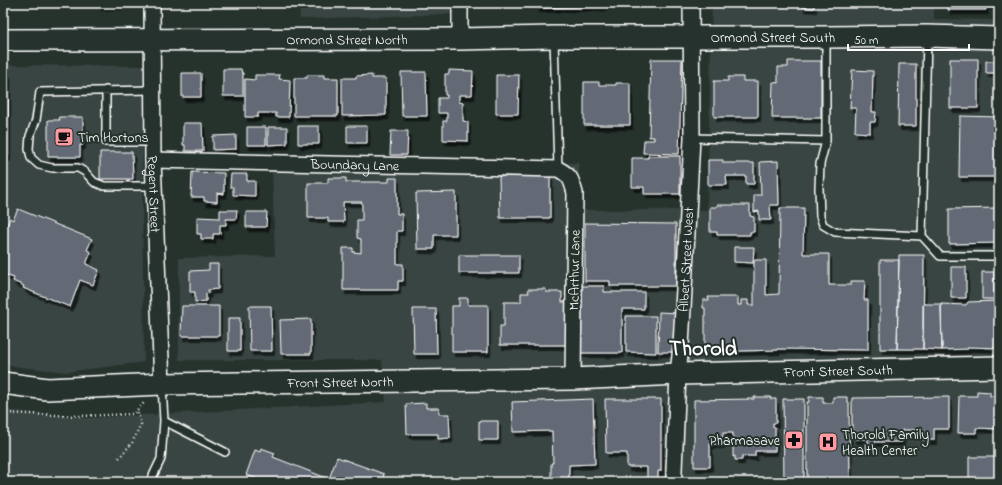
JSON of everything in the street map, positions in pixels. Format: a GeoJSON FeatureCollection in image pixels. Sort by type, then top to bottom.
{"type":"FeatureCollection","features":[{"type":"Feature","properties":{"kind":"main road","name":"Ormond Street South"},"geometry":{"type":"LineString","coordinates":[[692,37],[927,36],[999,38]]}},
{"type":"Feature","properties":{"kind":"main road","name":"Ormond Street North"},"geometry":{"type":"LineString","coordinates":[[3,40],[692,37]]}},
{"type":"Feature","properties":{"kind":"main road","name":"Front Street South"},"geometry":{"type":"LineString","coordinates":[[678,374],[999,367]]}},
{"type":"Feature","properties":{"kind":"main road","name":"Front Street North"},"geometry":{"type":"LineString","coordinates":[[3,384],[47,389],[162,384],[573,379],[678,374]]}},
{"type":"Feature","properties":{"kind":"street","name":"Regent Street"},"geometry":{"type":"LineString","coordinates":[[152,3],[152,160],[162,384]]}},
{"type":"Feature","properties":{"kind":"street"},"geometry":{"type":"LineString","coordinates":[[460,3],[460,39]]}},
{"type":"Feature","properties":{"kind":"street","name":"Albert Street West"},"geometry":{"type":"LineString","coordinates":[[674,482],[678,374],[681,346],[692,138],[691,3]]}},
{"type":"Feature","properties":{"kind":"street","name":"Boundary Lane"},"geometry":{"type":"LineString","coordinates":[[152,160],[558,169]]}},
{"type":"Feature","properties":{"kind":"street","name":"McArthur Lane"},"geometry":{"type":"LineString","coordinates":[[558,169],[567,174],[572,182],[575,193],[573,379]]}},
{"type":"Feature","properties":{"kind":"lane"},"geometry":{"type":"LineString","coordinates":[[927,36],[922,236],[940,256],[999,256]]}},
{"type":"Feature","properties":{"kind":"lane"},"geometry":{"type":"LineString","coordinates":[[554,37],[558,169]]}},
{"type":"Feature","properties":{"kind":"lane"},"geometry":{"type":"LineString","coordinates":[[826,37],[826,141],[820,164],[819,188],[820,216],[823,225],[835,232],[922,236]]}},
{"type":"Feature","properties":{"kind":"lane"},"geometry":{"type":"LineString","coordinates":[[106,90],[106,142],[153,142]]}},
{"type":"Feature","properties":{"kind":"lane"},"geometry":{"type":"LineString","coordinates":[[153,90],[40,92],[36,120],[30,136],[29,149],[31,158],[39,165],[52,168],[78,168],[85,172],[94,182],[104,186],[154,186]]}},
{"type":"Feature","properties":{"kind":"lane"},"geometry":{"type":"LineString","coordinates":[[692,138],[826,141]]}},
{"type":"Feature","properties":{"kind":"lane"},"geometry":{"type":"LineString","coordinates":[[151,481],[161,459],[164,421],[162,384]]}},
{"type":"Feature","properties":{"kind":"lane"},"geometry":{"type":"LineString","coordinates":[[164,421],[225,452]]}},
{"type":"Feature","properties":{"kind":"path"},"geometry":{"type":"LineString","coordinates":[[3,413],[80,416],[133,414],[162,384]]}},
{"type":"Feature","properties":{"kind":"path"},"geometry":{"type":"LineString","coordinates":[[119,458],[132,443],[141,424],[137,410]]}},
{"type":"Feature","properties":{"kind":"shaded area"},"geometry":{"type":"Polygon","coordinates":[[[299,3],[452,3],[451,14],[300,19],[299,3]]]}},
{"type":"Feature","properties":{"kind":"shaded area"},"geometry":{"type":"Polygon","coordinates":[[[712,3],[934,3],[934,19],[999,20],[999,482],[3,482],[3,410],[87,418],[386,402],[382,360],[179,360],[179,258],[275,256],[272,169],[415,171],[578,163],[583,210],[707,210],[712,3]]]}},
{"type":"Feature","properties":{"kind":"shaded area"},"geometry":{"type":"Polygon","coordinates":[[[3,65],[145,66],[142,192],[144,362],[66,372],[3,365],[3,65]]]}},
{"type":"Feature","properties":{"kind":"building"},"geometry":{"type":"Polygon","coordinates":[[[98,3],[120,3],[120,5],[99,6],[98,3]]]}},
{"type":"Feature","properties":{"kind":"building"},"geometry":{"type":"Polygon","coordinates":[[[537,3],[604,3],[604,6],[537,8],[537,3]]]}},
{"type":"Feature","properties":{"kind":"building"},"geometry":{"type":"Polygon","coordinates":[[[802,3],[814,3],[814,8],[802,7],[802,3]]]}},
{"type":"Feature","properties":{"kind":"building"},"geometry":{"type":"Polygon","coordinates":[[[948,3],[996,3],[996,5],[985,5],[986,10],[948,10],[948,3]]]}},
{"type":"Feature","properties":{"kind":"building"},"geometry":{"type":"Polygon","coordinates":[[[651,59],[682,59],[679,154],[643,153],[644,140],[654,140],[654,137],[649,137],[651,59]]]}},
{"type":"Feature","properties":{"kind":"building"},"geometry":{"type":"Polygon","coordinates":[[[950,59],[978,59],[978,108],[950,108],[950,59]]]}},
{"type":"Feature","properties":{"kind":"building"},"geometry":{"type":"Polygon","coordinates":[[[788,61],[821,61],[821,118],[772,118],[773,82],[778,83],[778,67],[788,67],[788,61]]]}},
{"type":"Feature","properties":{"kind":"building"},"geometry":{"type":"Polygon","coordinates":[[[986,61],[999,61],[999,73],[986,73],[986,61]]]}},
{"type":"Feature","properties":{"kind":"building"},"geometry":{"type":"Polygon","coordinates":[[[899,64],[916,64],[916,126],[898,126],[899,64]]]}},
{"type":"Feature","properties":{"kind":"building"},"geometry":{"type":"Polygon","coordinates":[[[223,69],[241,69],[243,73],[243,96],[223,96],[223,69]]]}},
{"type":"Feature","properties":{"kind":"building"},"geometry":{"type":"Polygon","coordinates":[[[449,70],[473,71],[472,95],[459,95],[459,102],[463,103],[463,121],[468,122],[468,141],[443,140],[443,121],[447,121],[447,113],[438,113],[438,98],[447,98],[447,95],[445,95],[445,74],[449,74],[449,70]]]}},
{"type":"Feature","properties":{"kind":"building"},"geometry":{"type":"Polygon","coordinates":[[[852,70],[873,71],[872,112],[876,112],[875,122],[870,122],[870,133],[855,132],[856,108],[850,108],[852,70]]]}},
{"type":"Feature","properties":{"kind":"building"},"geometry":{"type":"Polygon","coordinates":[[[401,72],[426,72],[427,116],[402,116],[401,72]]]}},
{"type":"Feature","properties":{"kind":"building"},"geometry":{"type":"Polygon","coordinates":[[[3,73],[8,73],[8,156],[3,159],[3,73]]]}},
{"type":"Feature","properties":{"kind":"building"},"geometry":{"type":"Polygon","coordinates":[[[182,73],[201,73],[201,97],[182,97],[182,73]]]}},
{"type":"Feature","properties":{"kind":"building"},"geometry":{"type":"Polygon","coordinates":[[[255,75],[280,75],[279,79],[290,80],[289,117],[276,117],[276,113],[258,113],[258,117],[245,117],[245,79],[255,80],[255,75]]]}},
{"type":"Feature","properties":{"kind":"building"},"geometry":{"type":"Polygon","coordinates":[[[307,75],[324,75],[324,78],[338,78],[338,116],[294,116],[294,78],[307,78],[307,75]]]}},
{"type":"Feature","properties":{"kind":"building"},"geometry":{"type":"Polygon","coordinates":[[[372,75],[372,78],[386,78],[386,115],[342,116],[342,78],[356,78],[356,76],[372,75]]]}},
{"type":"Feature","properties":{"kind":"building"},"geometry":{"type":"Polygon","coordinates":[[[496,75],[519,75],[518,114],[496,114],[496,75]]]}},
{"type":"Feature","properties":{"kind":"building"},"geometry":{"type":"Polygon","coordinates":[[[728,77],[743,77],[743,81],[758,81],[758,117],[714,117],[714,81],[728,81],[728,77]]]}},
{"type":"Feature","properties":{"kind":"building"},"geometry":{"type":"Polygon","coordinates":[[[584,82],[599,82],[599,85],[630,83],[630,125],[584,125],[584,82]]]}},
{"type":"Feature","properties":{"kind":"building"},"geometry":{"type":"Polygon","coordinates":[[[960,116],[999,117],[999,177],[959,177],[960,116]]]}},
{"type":"Feature","properties":{"kind":"building"},"geometry":{"type":"Polygon","coordinates":[[[59,117],[83,117],[83,145],[80,145],[80,157],[48,157],[48,120],[60,120],[59,117]]]}},
{"type":"Feature","properties":{"kind":"building"},"geometry":{"type":"Polygon","coordinates":[[[183,123],[202,123],[203,151],[185,151],[185,145],[183,145],[183,123]]]}},
{"type":"Feature","properties":{"kind":"building"},"geometry":{"type":"Polygon","coordinates":[[[298,126],[319,126],[319,144],[298,144],[298,126]]]}},
{"type":"Feature","properties":{"kind":"building"},"geometry":{"type":"Polygon","coordinates":[[[347,126],[367,126],[367,143],[347,143],[347,126]]]}},
{"type":"Feature","properties":{"kind":"building"},"geometry":{"type":"Polygon","coordinates":[[[247,127],[266,127],[266,145],[247,145],[247,127]]]}},
{"type":"Feature","properties":{"kind":"building"},"geometry":{"type":"Polygon","coordinates":[[[268,127],[287,127],[287,144],[268,145],[268,127]]]}},
{"type":"Feature","properties":{"kind":"building"},"geometry":{"type":"Polygon","coordinates":[[[391,131],[408,131],[407,155],[390,155],[391,131]]]}},
{"type":"Feature","properties":{"kind":"building"},"geometry":{"type":"Polygon","coordinates":[[[236,135],[236,149],[213,150],[213,136],[236,135]]]}},
{"type":"Feature","properties":{"kind":"building"},"geometry":{"type":"Polygon","coordinates":[[[100,152],[132,152],[133,179],[100,179],[100,152]]]}},
{"type":"Feature","properties":{"kind":"building"},"geometry":{"type":"Polygon","coordinates":[[[648,156],[680,156],[680,194],[644,194],[644,187],[632,187],[632,158],[648,158],[648,156]]]}},
{"type":"Feature","properties":{"kind":"building"},"geometry":{"type":"Polygon","coordinates":[[[708,160],[723,160],[723,163],[754,163],[754,184],[746,184],[746,176],[726,176],[727,185],[708,185],[708,160]]]}},
{"type":"Feature","properties":{"kind":"building"},"geometry":{"type":"Polygon","coordinates":[[[778,161],[779,205],[770,205],[771,220],[759,220],[759,211],[754,212],[754,195],[761,195],[760,162],[778,161]]]}},
{"type":"Feature","properties":{"kind":"building"},"geometry":{"type":"Polygon","coordinates":[[[192,172],[224,173],[224,194],[217,193],[217,202],[204,201],[204,197],[191,197],[192,172]]]}},
{"type":"Feature","properties":{"kind":"building"},"geometry":{"type":"Polygon","coordinates":[[[231,174],[247,174],[247,181],[255,181],[255,196],[233,195],[233,187],[230,187],[231,174]]]}},
{"type":"Feature","properties":{"kind":"building"},"geometry":{"type":"Polygon","coordinates":[[[499,176],[550,176],[550,218],[500,218],[499,176]]]}},
{"type":"Feature","properties":{"kind":"building"},"geometry":{"type":"Polygon","coordinates":[[[328,178],[346,178],[346,182],[389,182],[389,178],[397,178],[397,214],[402,214],[402,231],[397,231],[397,264],[403,264],[403,281],[398,281],[398,290],[343,290],[343,248],[353,248],[353,252],[361,253],[361,239],[357,238],[357,220],[362,220],[362,202],[343,202],[344,222],[328,222],[328,218],[308,218],[308,183],[328,183],[328,178]]]}},
{"type":"Feature","properties":{"kind":"building"},"geometry":{"type":"Polygon","coordinates":[[[456,192],[456,235],[434,235],[434,249],[417,249],[416,193],[456,192]]]}},
{"type":"Feature","properties":{"kind":"building"},"geometry":{"type":"Polygon","coordinates":[[[717,205],[750,205],[750,216],[754,217],[754,232],[750,232],[750,235],[717,235],[717,232],[710,232],[710,207],[717,207],[717,205]]]}},
{"type":"Feature","properties":{"kind":"building"},"geometry":{"type":"Polygon","coordinates":[[[780,208],[804,208],[803,254],[829,254],[829,285],[851,285],[851,281],[865,281],[864,300],[868,300],[868,350],[778,349],[705,352],[705,308],[703,308],[703,300],[709,300],[708,297],[738,297],[738,305],[741,305],[741,300],[748,300],[748,305],[754,305],[754,260],[766,260],[766,295],[779,294],[780,208]]]}},
{"type":"Feature","properties":{"kind":"building"},"geometry":{"type":"Polygon","coordinates":[[[999,208],[999,243],[949,244],[949,209],[999,208]]]}},
{"type":"Feature","properties":{"kind":"building"},"geometry":{"type":"Polygon","coordinates":[[[18,209],[92,239],[87,250],[91,252],[86,264],[99,270],[93,285],[80,280],[70,307],[23,288],[24,286],[13,281],[14,278],[3,274],[3,235],[10,218],[13,220],[18,209]]]}},
{"type":"Feature","properties":{"kind":"building"},"geometry":{"type":"Polygon","coordinates":[[[220,210],[237,210],[236,219],[226,219],[226,225],[220,225],[220,234],[213,234],[213,239],[201,239],[201,234],[197,234],[197,217],[220,218],[220,210]]]}},
{"type":"Feature","properties":{"kind":"building"},"geometry":{"type":"Polygon","coordinates":[[[246,212],[267,212],[266,227],[246,227],[246,212]]]}},
{"type":"Feature","properties":{"kind":"building"},"geometry":{"type":"Polygon","coordinates":[[[585,223],[676,224],[676,286],[610,286],[610,281],[585,281],[585,223]]]}},
{"type":"Feature","properties":{"kind":"building"},"geometry":{"type":"Polygon","coordinates":[[[734,247],[754,247],[753,263],[734,262],[734,247]]]}},
{"type":"Feature","properties":{"kind":"building"},"geometry":{"type":"Polygon","coordinates":[[[459,255],[519,255],[519,273],[459,273],[459,255]]]}},
{"type":"Feature","properties":{"kind":"building"},"geometry":{"type":"Polygon","coordinates":[[[899,255],[924,255],[923,349],[897,349],[899,255]]]}},
{"type":"Feature","properties":{"kind":"building"},"geometry":{"type":"Polygon","coordinates":[[[880,260],[899,260],[897,349],[880,349],[880,260]]]}},
{"type":"Feature","properties":{"kind":"building"},"geometry":{"type":"Polygon","coordinates":[[[209,264],[218,264],[218,289],[208,290],[209,293],[206,294],[206,301],[195,302],[195,292],[190,292],[190,271],[209,270],[209,264]]]}},
{"type":"Feature","properties":{"kind":"building"},"geometry":{"type":"Polygon","coordinates":[[[951,267],[966,267],[966,298],[951,298],[951,267]]]}},
{"type":"Feature","properties":{"kind":"building"},"geometry":{"type":"Polygon","coordinates":[[[982,272],[994,272],[994,299],[982,299],[982,272]]]}},
{"type":"Feature","properties":{"kind":"building"},"geometry":{"type":"Polygon","coordinates":[[[580,286],[604,286],[604,292],[644,292],[644,309],[622,309],[622,353],[580,353],[580,286]]]}},
{"type":"Feature","properties":{"kind":"building"},"geometry":{"type":"Polygon","coordinates":[[[528,289],[546,289],[546,292],[562,292],[562,302],[566,302],[570,345],[500,345],[500,326],[504,326],[504,302],[521,302],[521,293],[529,293],[528,289]]]}},
{"type":"Feature","properties":{"kind":"building"},"geometry":{"type":"Polygon","coordinates":[[[459,298],[468,298],[468,305],[488,305],[488,352],[452,352],[452,306],[459,306],[459,298]]]}},
{"type":"Feature","properties":{"kind":"building"},"geometry":{"type":"Polygon","coordinates":[[[998,301],[998,348],[968,347],[968,349],[942,350],[941,304],[966,305],[968,302],[998,301]]]}},
{"type":"Feature","properties":{"kind":"building"},"geometry":{"type":"Polygon","coordinates":[[[923,304],[941,304],[942,350],[923,349],[923,304]]]}},
{"type":"Feature","properties":{"kind":"building"},"geometry":{"type":"Polygon","coordinates":[[[182,306],[219,306],[219,336],[181,336],[182,306]]]}},
{"type":"Feature","properties":{"kind":"building"},"geometry":{"type":"Polygon","coordinates":[[[249,306],[271,306],[272,351],[250,351],[249,306]]]}},
{"type":"Feature","properties":{"kind":"building"},"geometry":{"type":"Polygon","coordinates":[[[997,308],[999,308],[999,342],[998,342],[997,308]]]}},
{"type":"Feature","properties":{"kind":"building"},"geometry":{"type":"Polygon","coordinates":[[[413,309],[436,309],[437,354],[414,354],[413,309]]]}},
{"type":"Feature","properties":{"kind":"building"},"geometry":{"type":"Polygon","coordinates":[[[659,312],[678,313],[676,352],[658,352],[659,312]]]}},
{"type":"Feature","properties":{"kind":"building"},"geometry":{"type":"Polygon","coordinates":[[[626,316],[656,316],[656,353],[626,352],[626,316]]]}},
{"type":"Feature","properties":{"kind":"building"},"geometry":{"type":"Polygon","coordinates":[[[228,318],[240,318],[240,351],[228,351],[228,318]]]}},
{"type":"Feature","properties":{"kind":"building"},"geometry":{"type":"Polygon","coordinates":[[[311,319],[311,354],[281,354],[280,320],[311,319]]]}},
{"type":"Feature","properties":{"kind":"building"},"geometry":{"type":"Polygon","coordinates":[[[977,391],[990,392],[990,396],[999,396],[999,429],[976,428],[976,433],[958,433],[959,396],[977,396],[977,391]]]}},
{"type":"Feature","properties":{"kind":"building"},"geometry":{"type":"Polygon","coordinates":[[[754,397],[771,397],[770,399],[776,399],[776,423],[773,423],[773,427],[775,427],[775,451],[755,451],[755,456],[742,456],[742,460],[735,460],[735,456],[733,457],[733,433],[723,433],[722,444],[710,444],[710,467],[694,467],[694,400],[754,399],[754,397]]]}},
{"type":"Feature","properties":{"kind":"building","name":"Thorold Family Health Center"},"geometry":{"type":"Polygon","coordinates":[[[809,397],[823,397],[823,403],[833,403],[833,397],[847,397],[847,402],[849,402],[850,482],[807,482],[807,402],[809,402],[809,397]]]}},
{"type":"Feature","properties":{"kind":"building"},"geometry":{"type":"Polygon","coordinates":[[[949,397],[949,429],[934,429],[934,440],[923,440],[923,430],[902,430],[902,442],[874,442],[874,445],[868,445],[868,439],[854,439],[854,431],[852,431],[852,398],[949,397]]]}},
{"type":"Feature","properties":{"kind":"building"},"geometry":{"type":"Polygon","coordinates":[[[593,399],[595,464],[569,465],[569,480],[551,478],[551,463],[553,463],[552,431],[513,432],[512,402],[593,399]]]}},
{"type":"Feature","properties":{"kind":"building"},"geometry":{"type":"Polygon","coordinates":[[[605,399],[661,399],[661,471],[658,471],[658,482],[647,482],[647,467],[627,467],[627,453],[606,453],[605,399]]]}},
{"type":"Feature","properties":{"kind":"building","name":"Pharmasave"},"geometry":{"type":"Polygon","coordinates":[[[783,399],[804,399],[804,482],[784,482],[783,399]]]}},
{"type":"Feature","properties":{"kind":"building"},"geometry":{"type":"Polygon","coordinates":[[[426,403],[426,408],[439,408],[439,414],[449,414],[450,438],[438,439],[438,434],[407,434],[406,404],[426,403]]]}},
{"type":"Feature","properties":{"kind":"building"},"geometry":{"type":"Polygon","coordinates":[[[479,421],[498,421],[498,440],[479,440],[479,421]]]}},
{"type":"Feature","properties":{"kind":"building"},"geometry":{"type":"Polygon","coordinates":[[[261,448],[275,453],[273,457],[329,479],[337,457],[384,474],[382,482],[266,482],[246,475],[255,450],[260,452],[261,448]]]}},
{"type":"Feature","properties":{"kind":"building"},"geometry":{"type":"Polygon","coordinates":[[[969,457],[996,457],[996,482],[969,482],[969,457]]]}},
{"type":"Feature","properties":{"kind":"place","name":"Tim Hortons"},"geometry":{"type":"Point","coordinates":[64,137]}},
{"type":"Feature","properties":{"kind":"place","name":"Pharmasave"},"geometry":{"type":"Point","coordinates":[794,440]}},
{"type":"Feature","properties":{"kind":"place","name":"Thorold Family Health Center"},"geometry":{"type":"Point","coordinates":[828,442]}},
{"type":"Feature","properties":{"kind":"district","name":"Thorold"},"geometry":{"type":"Point","coordinates":[703,347]}}]}
